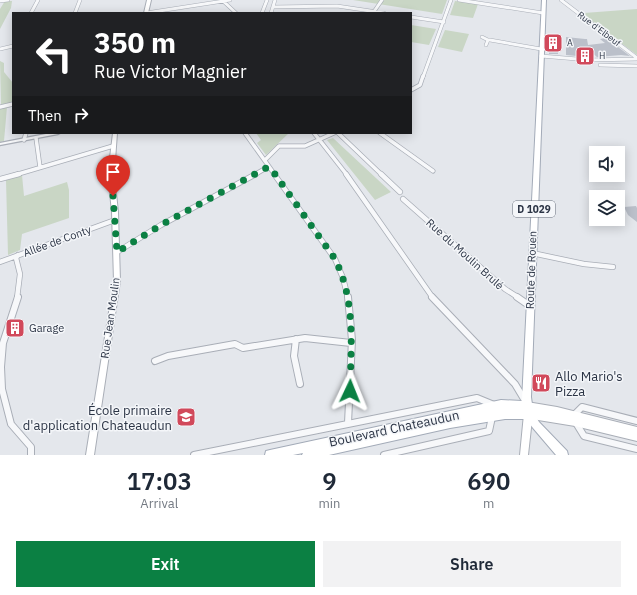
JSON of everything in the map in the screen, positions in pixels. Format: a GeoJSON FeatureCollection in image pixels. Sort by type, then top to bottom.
{"type":"FeatureCollection","features":[{"type":"Feature","properties":{"kind":"main road"},"geometry":{"type":"LineString","coordinates":[[146,12],[149,0]]}},
{"type":"Feature","properties":{"kind":"main road","name":"Route de Rouen"},"geometry":{"type":"LineString","coordinates":[[540,0],[542,13]]}},
{"type":"Feature","properties":{"kind":"main road","name":"Route de Rouen"},"geometry":{"type":"LineString","coordinates":[[524,455],[528,410],[526,385],[542,13],[544,0]]}},
{"type":"Feature","properties":{"kind":"main road","name":"Rue Jean Moulin"},"geometry":{"type":"LineString","coordinates":[[90,455],[117,282],[117,252],[111,174],[115,134]]}},
{"type":"Feature","properties":{"kind":"main road"},"geometry":{"type":"LineString","coordinates":[[528,410],[637,431]]}},
{"type":"Feature","properties":{"kind":"main road"},"geometry":{"type":"LineString","coordinates":[[528,410],[536,425],[563,455]]}},
{"type":"Feature","properties":{"kind":"main road","name":"Boulevard Chateaudun"},"geometry":{"type":"LineString","coordinates":[[270,455],[494,411],[528,410]]}},
{"type":"Feature","properties":{"kind":"main road","name":"Boulevard Chateaudun"},"geometry":{"type":"LineString","coordinates":[[307,455],[450,423],[494,411]]}},
{"type":"Feature","properties":{"kind":"main road"},"geometry":{"type":"LineString","coordinates":[[574,418],[637,437]]}},
{"type":"Feature","properties":{"kind":"street"},"geometry":{"type":"LineString","coordinates":[[0,1],[8,0]]}},
{"type":"Feature","properties":{"kind":"street"},"geometry":{"type":"LineString","coordinates":[[32,12],[38,0]]}},
{"type":"Feature","properties":{"kind":"street"},"geometry":{"type":"LineString","coordinates":[[75,12],[80,0]]}},
{"type":"Feature","properties":{"kind":"street"},"geometry":{"type":"LineString","coordinates":[[200,0],[201,4]]}},
{"type":"Feature","properties":{"kind":"street"},"geometry":{"type":"LineString","coordinates":[[153,12],[230,0]]}},
{"type":"Feature","properties":{"kind":"street"},"geometry":{"type":"LineString","coordinates":[[262,12],[267,0]]}},
{"type":"Feature","properties":{"kind":"street"},"geometry":{"type":"LineString","coordinates":[[271,12],[275,0]]}},
{"type":"Feature","properties":{"kind":"street"},"geometry":{"type":"LineString","coordinates":[[273,7],[337,6],[374,12],[382,0]]}},
{"type":"Feature","properties":{"kind":"street"},"geometry":{"type":"LineString","coordinates":[[412,89],[420,85],[451,0]]}},
{"type":"Feature","properties":{"kind":"street"},"geometry":{"type":"LineString","coordinates":[[459,0],[542,13]]}},
{"type":"Feature","properties":{"kind":"street","name":"Rue d'Elbeuf"},"geometry":{"type":"LineString","coordinates":[[561,0],[637,58]]}},
{"type":"Feature","properties":{"kind":"street"},"geometry":{"type":"LineString","coordinates":[[223,1],[225,5],[235,12]]}},
{"type":"Feature","properties":{"kind":"street"},"geometry":{"type":"LineString","coordinates":[[412,17],[444,22]]}},
{"type":"Feature","properties":{"kind":"street"},"geometry":{"type":"LineString","coordinates":[[482,37],[488,40],[541,49]]}},
{"type":"Feature","properties":{"kind":"street"},"geometry":{"type":"LineString","coordinates":[[486,45],[488,40]]}},
{"type":"Feature","properties":{"kind":"street"},"geometry":{"type":"LineString","coordinates":[[0,49],[12,46]]}},
{"type":"Feature","properties":{"kind":"street"},"geometry":{"type":"LineString","coordinates":[[541,56],[589,60],[594,58],[637,58]]}},
{"type":"Feature","properties":{"kind":"street"},"geometry":{"type":"LineString","coordinates":[[600,65],[637,66]]}},
{"type":"Feature","properties":{"kind":"street"},"geometry":{"type":"LineString","coordinates":[[0,107],[12,104]]}},
{"type":"Feature","properties":{"kind":"street"},"geometry":{"type":"LineString","coordinates":[[24,140],[26,134]]}},
{"type":"Feature","properties":{"kind":"street"},"geometry":{"type":"LineString","coordinates":[[0,144],[54,134]]}},
{"type":"Feature","properties":{"kind":"street"},"geometry":{"type":"LineString","coordinates":[[246,134],[268,164],[268,167],[272,170],[325,244],[342,273],[348,294],[351,317],[348,423]]}},
{"type":"Feature","properties":{"kind":"street"},"geometry":{"type":"LineString","coordinates":[[315,134],[435,301],[515,384],[522,395],[528,410]]}},
{"type":"Feature","properties":{"kind":"street"},"geometry":{"type":"LineString","coordinates":[[265,160],[279,146],[305,146],[332,134]]}},
{"type":"Feature","properties":{"kind":"street"},"geometry":{"type":"LineString","coordinates":[[339,134],[400,192]]}},
{"type":"Feature","properties":{"kind":"street"},"geometry":{"type":"LineString","coordinates":[[381,134],[432,171]]}},
{"type":"Feature","properties":{"kind":"street"},"geometry":{"type":"LineString","coordinates":[[36,138],[40,167]]}},
{"type":"Feature","properties":{"kind":"street"},"geometry":{"type":"LineString","coordinates":[[0,179],[113,146]]}},
{"type":"Feature","properties":{"kind":"street"},"geometry":{"type":"LineString","coordinates":[[117,252],[161,225],[268,167]]}},
{"type":"Feature","properties":{"kind":"street","name":"Rue du Moulin Brulé"},"geometry":{"type":"LineString","coordinates":[[403,199],[505,289],[530,306]]}},
{"type":"Feature","properties":{"kind":"street","name":"Allée de Conty"},"geometry":{"type":"LineString","coordinates":[[0,262],[115,220]]}},
{"type":"Feature","properties":{"kind":"street"},"geometry":{"type":"LineString","coordinates":[[532,253],[584,264],[613,267]]}},
{"type":"Feature","properties":{"kind":"street"},"geometry":{"type":"LineString","coordinates":[[18,255],[16,258],[20,274],[19,293],[3,343],[1,367],[2,389],[11,424],[32,447],[31,455]]}},
{"type":"Feature","properties":{"kind":"street"},"geometry":{"type":"LineString","coordinates":[[155,361],[168,356],[235,344],[243,348],[305,338],[351,343]]}},
{"type":"Feature","properties":{"kind":"street"},"geometry":{"type":"LineString","coordinates":[[296,339],[294,356],[300,384]]}},
{"type":"Feature","properties":{"kind":"street","name":"Boulevard Chateaudun"},"geometry":{"type":"LineString","coordinates":[[194,455],[477,398],[494,411],[489,431],[384,455]]}},
{"type":"Feature","properties":{"kind":"street"},"geometry":{"type":"LineString","coordinates":[[637,421],[582,407],[574,418],[584,436],[637,449]]}},
{"type":"Feature","properties":{"kind":"green space"},"geometry":{"type":"Polygon","coordinates":[[[353,0],[447,0],[442,14],[353,0]]]}},
{"type":"Feature","properties":{"kind":"green space"},"geometry":{"type":"Polygon","coordinates":[[[5,1],[12,1],[11,8],[0,29],[0,9],[5,1]]]}},
{"type":"Feature","properties":{"kind":"green space"},"geometry":{"type":"Polygon","coordinates":[[[455,1],[478,4],[473,18],[450,15],[455,1]]]}},
{"type":"Feature","properties":{"kind":"green space"},"geometry":{"type":"Polygon","coordinates":[[[637,9],[637,55],[582,14],[584,13],[637,9]]]}},
{"type":"Feature","properties":{"kind":"green space"},"geometry":{"type":"Polygon","coordinates":[[[412,25],[436,29],[429,45],[412,42],[412,25]]]}},
{"type":"Feature","properties":{"kind":"green space"},"geometry":{"type":"Polygon","coordinates":[[[445,30],[469,34],[462,52],[438,47],[445,30]]]}},
{"type":"Feature","properties":{"kind":"green space"},"geometry":{"type":"Polygon","coordinates":[[[0,61],[4,63],[4,72],[12,82],[12,103],[1,105],[0,61]]]}},
{"type":"Feature","properties":{"kind":"green space"},"geometry":{"type":"Polygon","coordinates":[[[7,107],[4,141],[0,142],[0,109],[7,107]]]}},
{"type":"Feature","properties":{"kind":"green space"},"geometry":{"type":"Polygon","coordinates":[[[257,134],[288,134],[266,155],[257,143],[261,140],[257,134]]]}},
{"type":"Feature","properties":{"kind":"green space"},"geometry":{"type":"Polygon","coordinates":[[[333,138],[391,192],[375,200],[327,140],[333,138]]]}},
{"type":"Feature","properties":{"kind":"green space"},"geometry":{"type":"Polygon","coordinates":[[[22,175],[24,196],[67,182],[69,190],[69,218],[22,234],[20,250],[8,255],[6,180],[22,175]]]}},
{"type":"Feature","properties":{"kind":"building"},"geometry":{"type":"Polygon","coordinates":[[[552,34],[557,34],[558,36],[558,54],[549,54],[549,35],[552,36],[552,34]]]}},
{"type":"Feature","properties":{"kind":"building"},"geometry":{"type":"Polygon","coordinates":[[[566,37],[587,39],[588,45],[605,43],[600,39],[606,38],[630,56],[621,55],[597,57],[589,50],[589,57],[566,55],[566,37]]]}},
{"type":"Feature","properties":{"kind":"building"},"geometry":{"type":"Polygon","coordinates":[[[636,206],[637,222],[628,215],[625,207],[636,206]]]}},
{"type":"Feature","properties":{"kind":"place","name":"A"},"geometry":{"type":"Point","coordinates":[553,43]}},
{"type":"Feature","properties":{"kind":"place","name":"H"},"geometry":{"type":"Point","coordinates":[585,56]}},
{"type":"Feature","properties":{"kind":"place","name":"Garage"},"geometry":{"type":"Point","coordinates":[15,328]}},
{"type":"Feature","properties":{"kind":"place","name":"Allo Mario's Pizza"},"geometry":{"type":"Point","coordinates":[541,383]}},
{"type":"Feature","properties":{"kind":"place","name":"École primaire d'application Chateaudun"},"geometry":{"type":"Point","coordinates":[186,417]}},
{"type":"Feature","properties":{"kind":"route"},"geometry":{"type":"LineString","coordinates":[[113,196],[117,252],[161,225],[268,167],[272,170],[335,259],[342,273],[348,294],[351,317],[350,391]]}}]}
